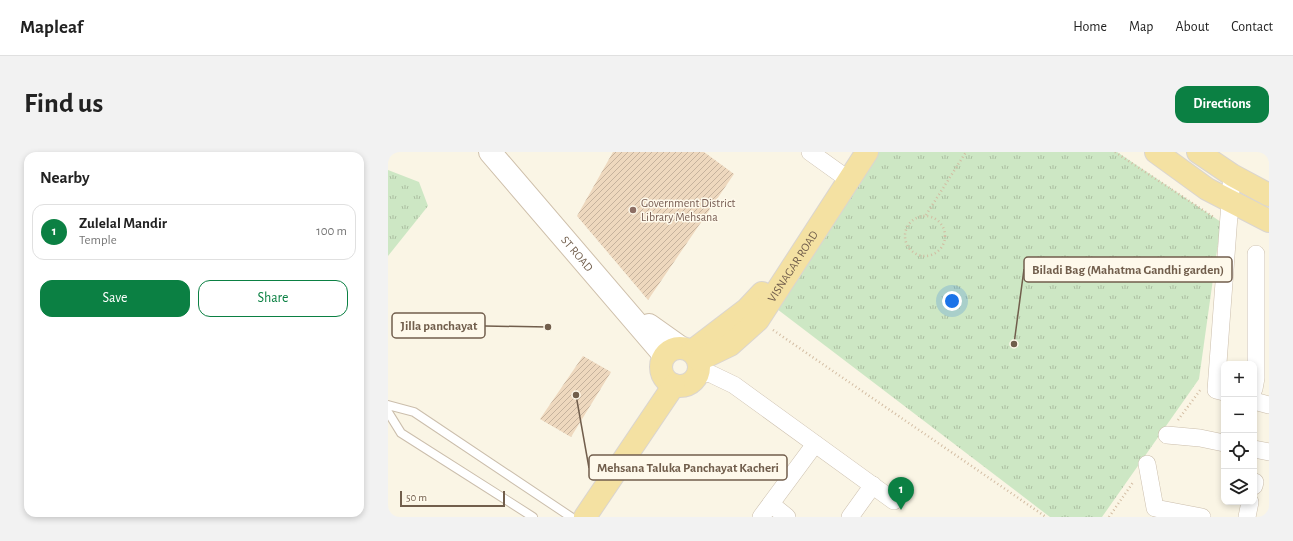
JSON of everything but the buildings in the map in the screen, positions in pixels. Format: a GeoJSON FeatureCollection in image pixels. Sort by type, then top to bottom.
{"type":"FeatureCollection","features":[{"type":"Feature","properties":{"kind":"main road","name":"ST ROAD"},"geometry":{"type":"LineString","coordinates":[[490,152],[687,357]]}},
{"type":"Feature","properties":{"kind":"main road","name":"ST ROAD"},"geometry":{"type":"LineString","coordinates":[[503,152],[651,327],[687,357]]}},
{"type":"Feature","properties":{"kind":"main road"},"geometry":{"type":"LineString","coordinates":[[687,357],[692,382],[686,385],[674,385],[669,382],[662,373],[662,361],[687,357],[747,309],[766,289],[845,177],[854,152]]}},
{"type":"Feature","properties":{"kind":"main road","name":"VISNAGAR ROAD"},"geometry":{"type":"LineString","coordinates":[[687,357],[730,345],[758,320],[845,177],[867,152]]}},
{"type":"Feature","properties":{"kind":"main road"},"geometry":{"type":"LineString","coordinates":[[1156,152],[1207,189],[1269,221]]}},
{"type":"Feature","properties":{"kind":"main road"},"geometry":{"type":"LineString","coordinates":[[1198,152],[1232,175],[1269,195]]}},
{"type":"Feature","properties":{"kind":"main road"},"geometry":{"type":"LineString","coordinates":[[585,517],[674,385]]}},
{"type":"Feature","properties":{"kind":"street"},"geometry":{"type":"LineString","coordinates":[[810,152],[845,177]]}},
{"type":"Feature","properties":{"kind":"street"},"geometry":{"type":"LineString","coordinates":[[1221,391],[1216,390],[1232,175]]}},
{"type":"Feature","properties":{"kind":"street"},"geometry":{"type":"LineString","coordinates":[[1256,254],[1256,361]]}},
{"type":"Feature","properties":{"kind":"street"},"geometry":{"type":"LineString","coordinates":[[687,357],[711,374],[734,385],[894,501]]}},
{"type":"Feature","properties":{"kind":"street"},"geometry":{"type":"LineString","coordinates":[[1257,401],[1269,405]]}},
{"type":"Feature","properties":{"kind":"street"},"geometry":{"type":"LineString","coordinates":[[1167,435],[1200,438],[1221,442]]}},
{"type":"Feature","properties":{"kind":"street"},"geometry":{"type":"LineString","coordinates":[[787,517],[766,511],[814,444]]}},
{"type":"Feature","properties":{"kind":"street"},"geometry":{"type":"LineString","coordinates":[[1257,450],[1269,452]]}},
{"type":"Feature","properties":{"kind":"street"},"geometry":{"type":"LineString","coordinates":[[1147,464],[1155,508],[1202,517]]}},
{"type":"Feature","properties":{"kind":"street"},"geometry":{"type":"LineString","coordinates":[[850,517],[873,486]]}},
{"type":"Feature","properties":{"kind":"street"},"geometry":{"type":"LineString","coordinates":[[1247,517],[1249,505]]}},
{"type":"Feature","properties":{"kind":"lane"},"geometry":{"type":"LineString","coordinates":[[388,405],[414,412],[571,517]]}},
{"type":"Feature","properties":{"kind":"lane"},"geometry":{"type":"LineString","coordinates":[[388,412],[401,433],[533,517]]}},
{"type":"Feature","properties":{"kind":"path"},"geometry":{"type":"LineString","coordinates":[[926,215],[938,220],[943,226],[945,239],[943,246],[939,251],[933,255],[920,256],[914,253],[906,243],[904,236],[905,230],[913,219],[926,215],[966,152]]}},
{"type":"Feature","properties":{"kind":"path"},"geometry":{"type":"LineString","coordinates":[[1115,152],[1221,222]]}},
{"type":"Feature","properties":{"kind":"path"},"geometry":{"type":"LineString","coordinates":[[758,320],[1046,517]]}},
{"type":"Feature","properties":{"kind":"path"},"geometry":{"type":"LineString","coordinates":[[1167,435],[1205,383]]}},
{"type":"Feature","properties":{"kind":"green space"},"geometry":{"type":"Polygon","coordinates":[[[866,152],[1117,152],[1221,222],[1199,379],[1102,517],[1050,517],[777,309],[866,152]]]}},
{"type":"Feature","properties":{"kind":"green space"},"geometry":{"type":"Polygon","coordinates":[[[388,170],[419,182],[428,206],[388,256],[388,170]]]}},
{"type":"Feature","properties":{"kind":"place","name":"Government District Library Mehsana"},"geometry":{"type":"Point","coordinates":[633,210]}},
{"type":"Feature","properties":{"kind":"place","name":"Jilla panchayat"},"geometry":{"type":"Point","coordinates":[548,327]}},
{"type":"Feature","properties":{"kind":"place","name":"Biladi Bag (Mahatma Gandhi garden)"},"geometry":{"type":"Point","coordinates":[1014,344]}},
{"type":"Feature","properties":{"kind":"place","name":"Mehsana Taluka Panchayat Kacheri"},"geometry":{"type":"Point","coordinates":[576,395]}},
{"type":"Feature","properties":{"kind":"place","name":"Zulelal Mandir"},"geometry":{"type":"Point","coordinates":[901,510]}}]}
